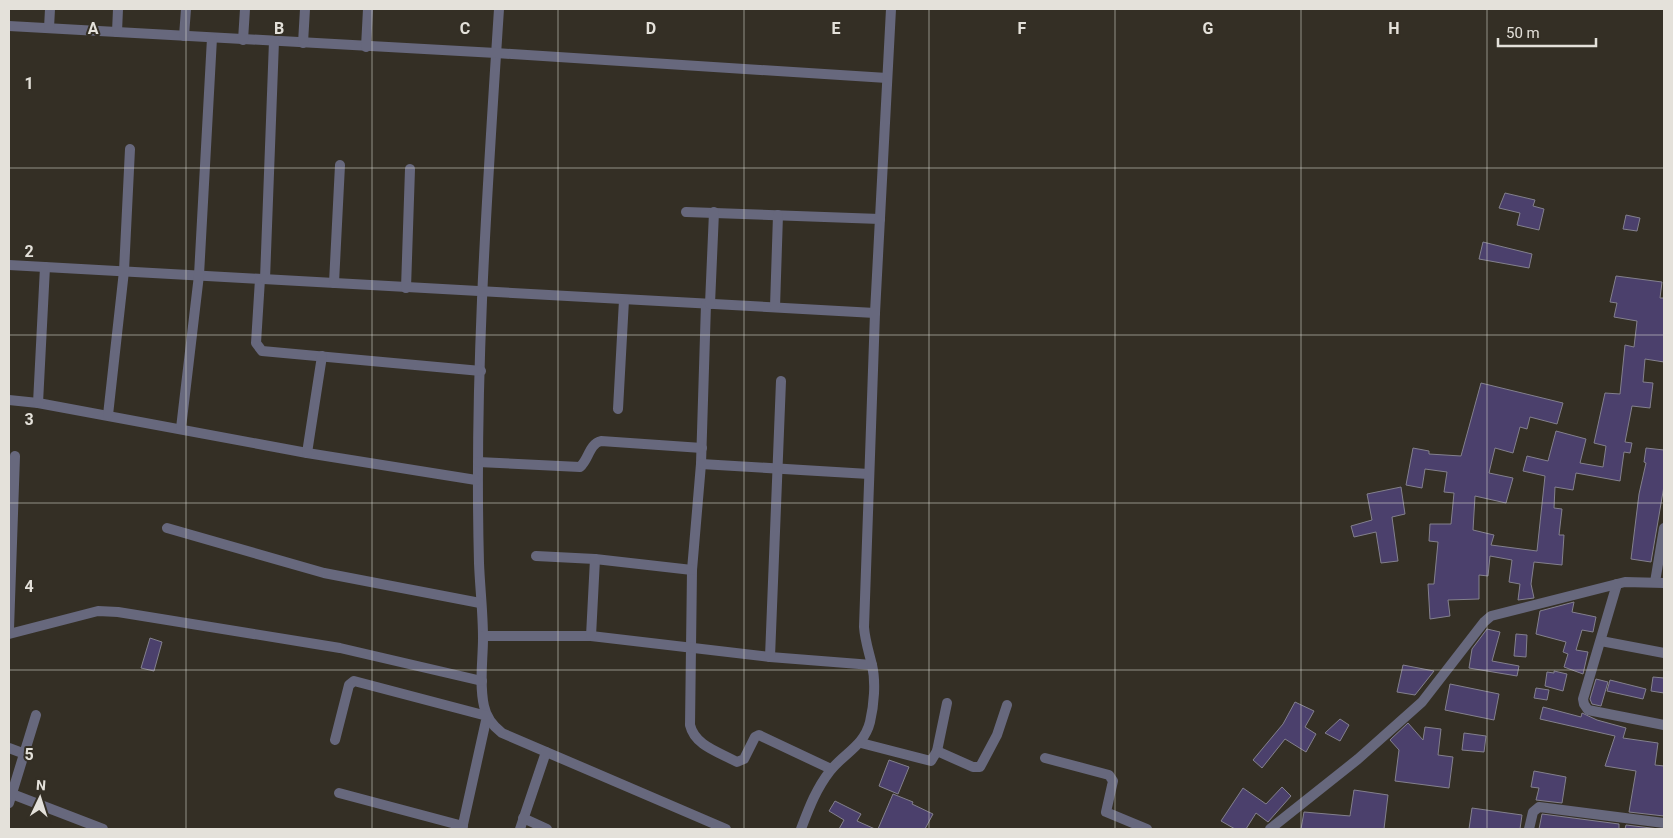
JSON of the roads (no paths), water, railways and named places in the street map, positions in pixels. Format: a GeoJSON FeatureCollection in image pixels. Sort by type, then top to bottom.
{"type":"FeatureCollection","features":[{"type":"Feature","properties":{"kind":"street"},"geometry":{"type":"LineString","coordinates":[[49,28],[50,9]]}},
{"type":"Feature","properties":{"kind":"street"},"geometry":{"type":"LineString","coordinates":[[116,32],[118,9]]}},
{"type":"Feature","properties":{"kind":"street"},"geometry":{"type":"LineString","coordinates":[[184,36],[186,9]]}},
{"type":"Feature","properties":{"kind":"street"},"geometry":{"type":"LineString","coordinates":[[243,40],[245,9]]}},
{"type":"Feature","properties":{"kind":"street"},"geometry":{"type":"LineString","coordinates":[[303,43],[305,9]]}},
{"type":"Feature","properties":{"kind":"street"},"geometry":{"type":"LineString","coordinates":[[366,47],[368,9]]}},
{"type":"Feature","properties":{"kind":"street"},"geometry":{"type":"LineString","coordinates":[[338,793],[462,827],[487,716],[482,693],[483,636],[480,603],[478,462],[484,293],[499,9]]}},
{"type":"Feature","properties":{"kind":"street"},"geometry":{"type":"LineString","coordinates":[[801,829],[815,792],[831,769],[861,743],[870,723],[873,703],[872,666],[865,646],[864,627],[875,313],[891,9]]}},
{"type":"Feature","properties":{"kind":"street"},"geometry":{"type":"LineString","coordinates":[[9,26],[496,53],[887,78]]}},
{"type":"Feature","properties":{"kind":"street"},"geometry":{"type":"LineString","coordinates":[[181,428],[199,275],[212,38]]}},
{"type":"Feature","properties":{"kind":"street"},"geometry":{"type":"LineString","coordinates":[[274,41],[263,279],[256,343],[258,348],[262,351],[481,371]]}},
{"type":"Feature","properties":{"kind":"street"},"geometry":{"type":"LineString","coordinates":[[108,415],[124,271],[130,149]]}},
{"type":"Feature","properties":{"kind":"street"},"geometry":{"type":"LineString","coordinates":[[334,283],[340,165]]}},
{"type":"Feature","properties":{"kind":"street"},"geometry":{"type":"LineString","coordinates":[[406,288],[410,169]]}},
{"type":"Feature","properties":{"kind":"street"},"geometry":{"type":"LineString","coordinates":[[686,212],[778,214],[880,220]]}},
{"type":"Feature","properties":{"kind":"street"},"geometry":{"type":"LineString","coordinates":[[714,212],[702,448],[692,570],[690,725],[693,736],[699,742],[737,762],[741,761],[755,737],[759,735],[831,769]]}},
{"type":"Feature","properties":{"kind":"street"},"geometry":{"type":"LineString","coordinates":[[775,307],[778,214]]}},
{"type":"Feature","properties":{"kind":"street"},"geometry":{"type":"LineString","coordinates":[[9,265],[484,293],[875,313]]}},
{"type":"Feature","properties":{"kind":"street"},"geometry":{"type":"LineString","coordinates":[[38,403],[45,267]]}},
{"type":"Feature","properties":{"kind":"street"},"geometry":{"type":"LineString","coordinates":[[618,409],[624,300]]}},
{"type":"Feature","properties":{"kind":"street"},"geometry":{"type":"LineString","coordinates":[[307,452],[322,356]]}},
{"type":"Feature","properties":{"kind":"street"},"geometry":{"type":"LineString","coordinates":[[770,657],[781,381]]}},
{"type":"Feature","properties":{"kind":"street"},"geometry":{"type":"LineString","coordinates":[[9,400],[38,403],[307,452],[476,480]]}},
{"type":"Feature","properties":{"kind":"street"},"geometry":{"type":"LineString","coordinates":[[478,462],[580,467],[593,446],[602,441],[702,448]]}},
{"type":"Feature","properties":{"kind":"street"},"geometry":{"type":"LineString","coordinates":[[9,629],[15,456]]}},
{"type":"Feature","properties":{"kind":"street"},"geometry":{"type":"LineString","coordinates":[[701,464],[869,474]]}},
{"type":"Feature","properties":{"kind":"street"},"geometry":{"type":"LineString","coordinates":[[167,528],[324,573],[480,603]]}},
{"type":"Feature","properties":{"kind":"street"},"geometry":{"type":"LineString","coordinates":[[1270,829],[1358,760],[1422,702],[1484,622],[1491,616],[1617,584],[1660,582],[1664,528]]}},
{"type":"Feature","properties":{"kind":"street"},"geometry":{"type":"LineString","coordinates":[[536,556],[596,559],[692,570]]}},
{"type":"Feature","properties":{"kind":"street"},"geometry":{"type":"LineString","coordinates":[[591,636],[596,559]]}},
{"type":"Feature","properties":{"kind":"street"},"geometry":{"type":"LineString","coordinates":[[1617,584],[1583,699],[1584,704],[1588,710],[1664,725]]}},
{"type":"Feature","properties":{"kind":"street"},"geometry":{"type":"LineString","coordinates":[[9,634],[98,611],[118,612],[340,648],[482,681]]}},
{"type":"Feature","properties":{"kind":"street"},"geometry":{"type":"LineString","coordinates":[[483,636],[591,636],[770,657],[872,666]]}},
{"type":"Feature","properties":{"kind":"street"},"geometry":{"type":"LineString","coordinates":[[1601,641],[1664,653]]}},
{"type":"Feature","properties":{"kind":"street"},"geometry":{"type":"LineString","coordinates":[[334,740],[348,685],[354,682],[487,716],[502,734],[726,829]]}},
{"type":"Feature","properties":{"kind":"street"},"geometry":{"type":"LineString","coordinates":[[861,743],[926,762],[934,759],[947,703]]}},
{"type":"Feature","properties":{"kind":"street"},"geometry":{"type":"LineString","coordinates":[[937,751],[973,767],[980,767],[997,735],[1007,706]]}},
{"type":"Feature","properties":{"kind":"street"},"geometry":{"type":"LineString","coordinates":[[36,715],[10,798],[103,829]]}},
{"type":"Feature","properties":{"kind":"street"},"geometry":{"type":"LineString","coordinates":[[9,748],[25,754]]}},
{"type":"Feature","properties":{"kind":"street"},"geometry":{"type":"LineString","coordinates":[[520,829],[546,752]]}},
{"type":"Feature","properties":{"kind":"street"},"geometry":{"type":"LineString","coordinates":[[1045,758],[1109,775],[1113,781],[1106,812],[1147,829]]}},
{"type":"Feature","properties":{"kind":"street"},"geometry":{"type":"LineString","coordinates":[[1529,829],[1533,812],[1539,807],[1664,823]]}},
{"type":"Feature","properties":{"kind":"street"},"geometry":{"type":"LineString","coordinates":[[523,818],[547,829]]}}]}
